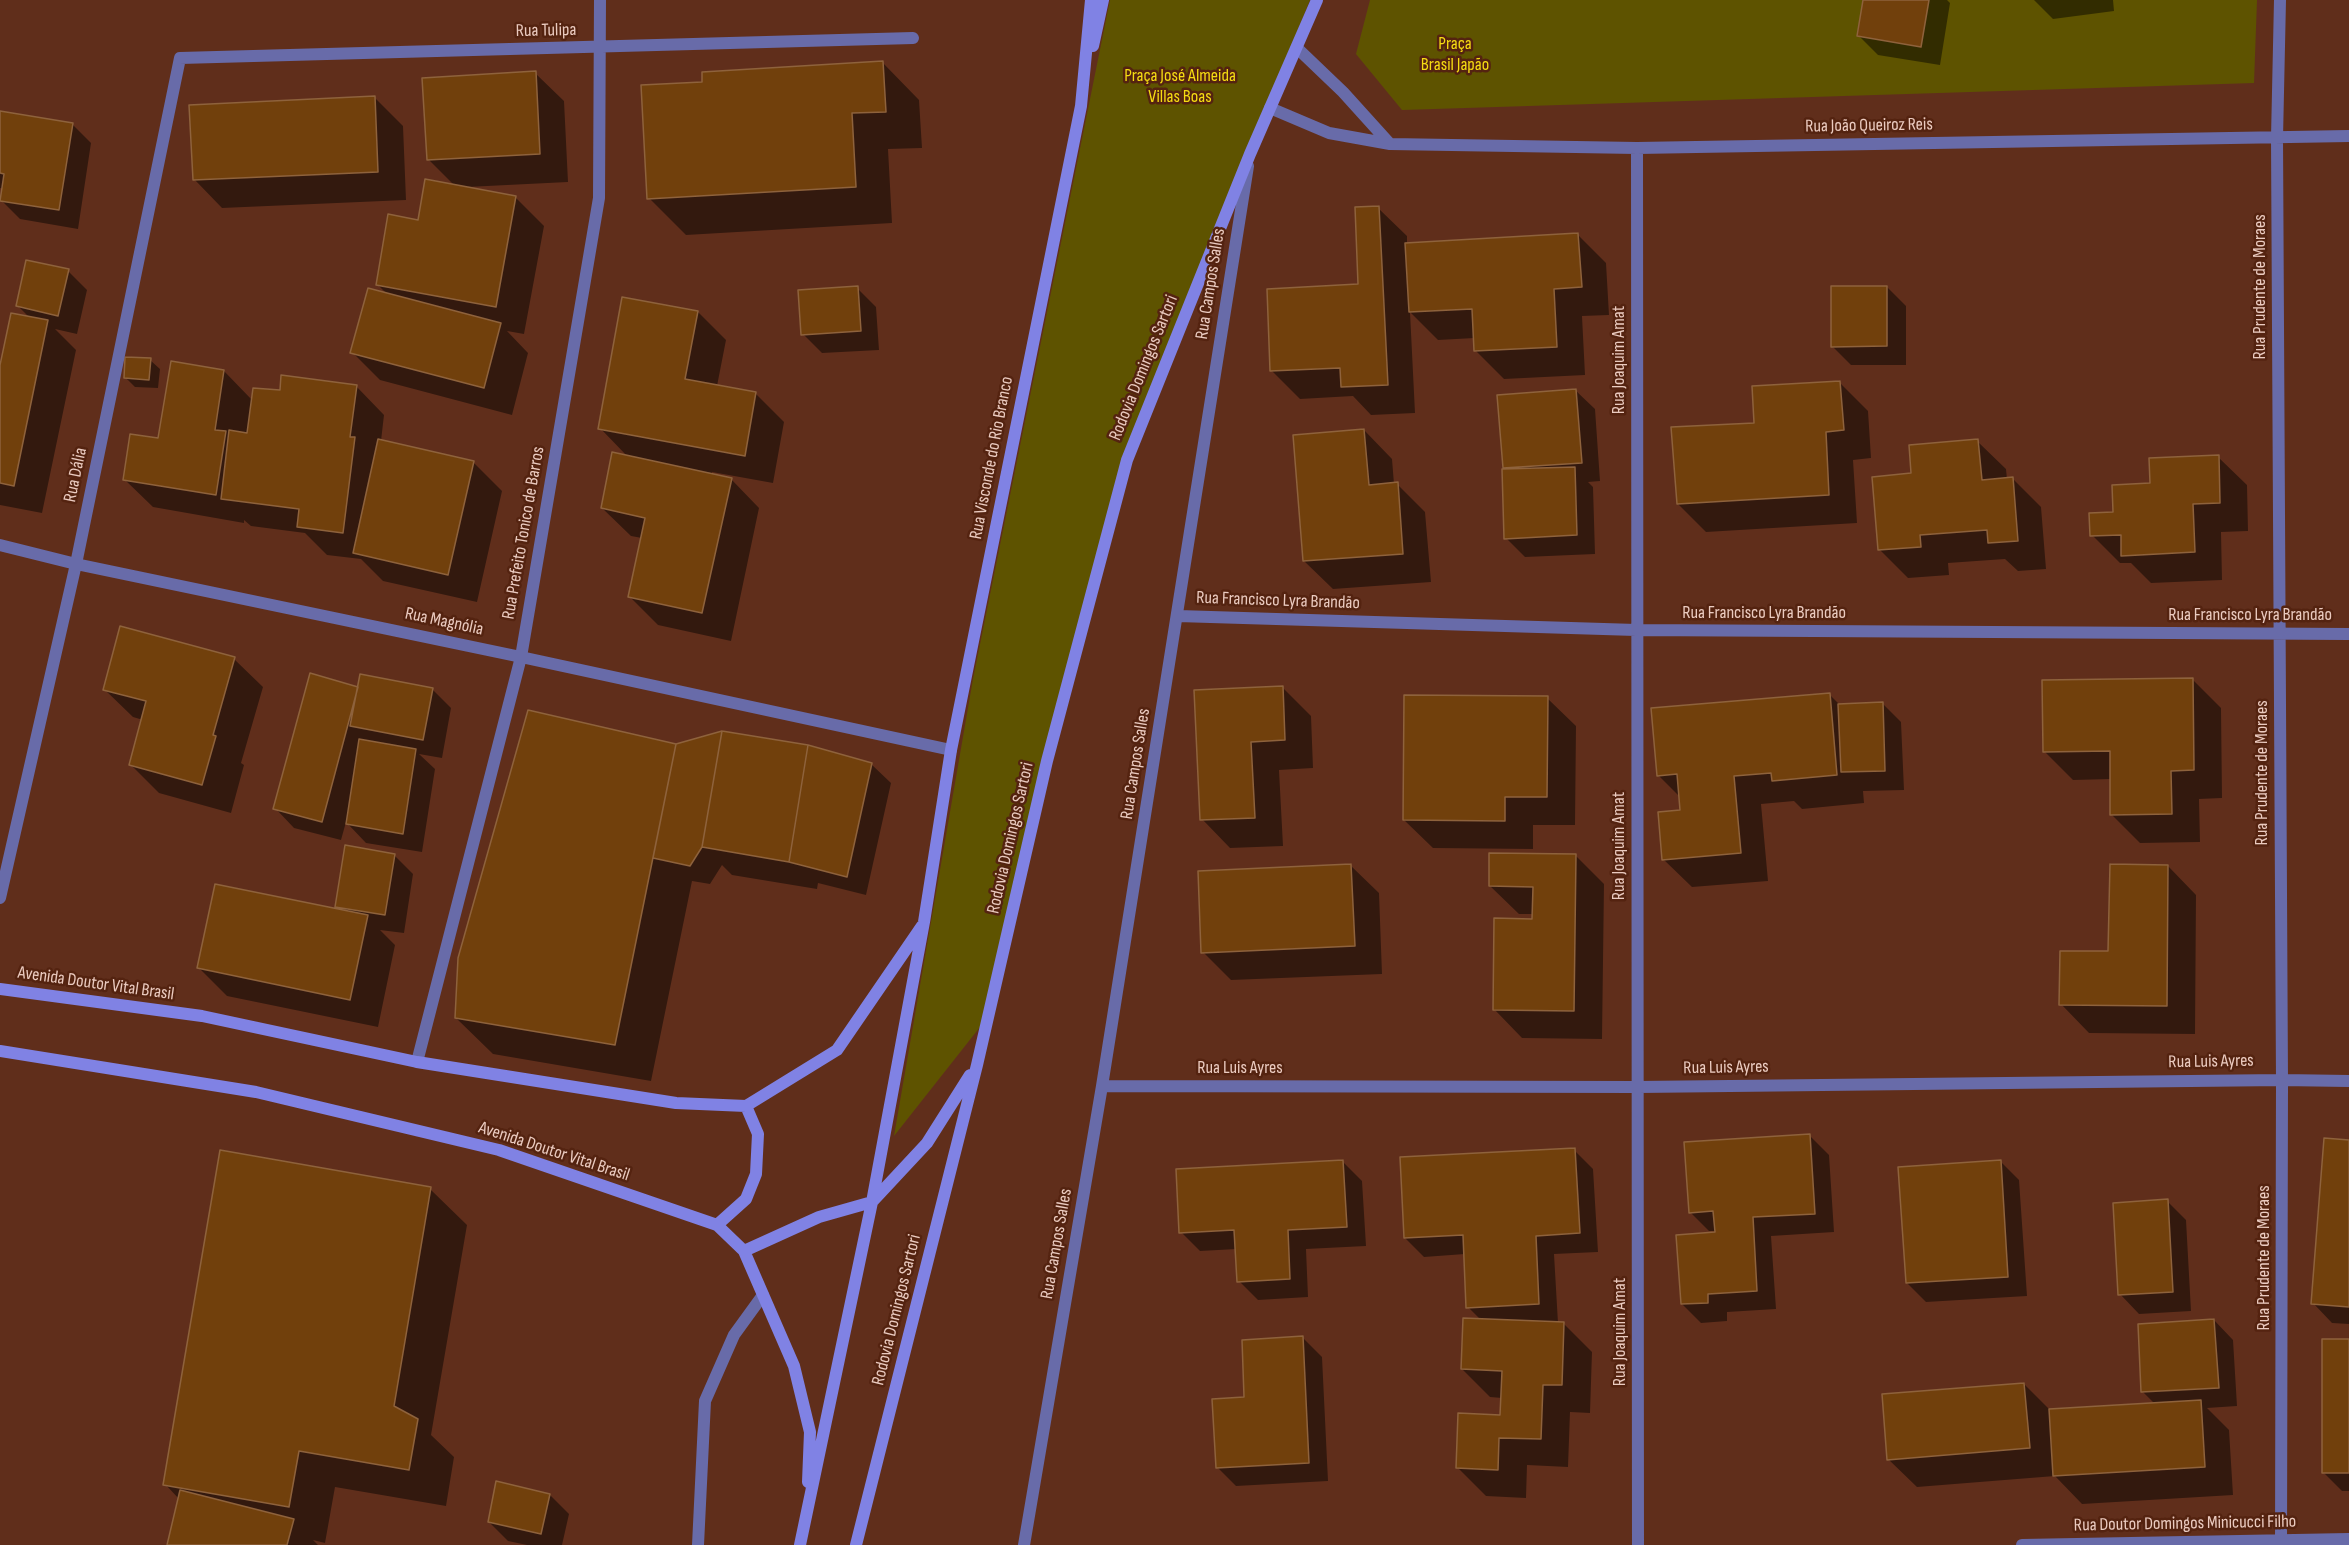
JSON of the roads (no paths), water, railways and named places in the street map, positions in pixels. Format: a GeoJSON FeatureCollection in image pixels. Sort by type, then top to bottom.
{"type":"FeatureCollection","features":[{"type":"Feature","properties":{"kind":"main road","name":"Rua Visconde do Rio Branco"},"geometry":{"type":"LineString","coordinates":[[808,1513],[872,1202],[924,922],[951,750],[1081,106],[1091,0]]}},
{"type":"Feature","properties":{"kind":"main road"},"geometry":{"type":"LineString","coordinates":[[1081,106],[1103,0]]}},
{"type":"Feature","properties":{"kind":"main road","name":"Rua Campos Salles"},"geometry":{"type":"LineString","coordinates":[[1250,154],[1317,0]]}},
{"type":"Feature","properties":{"kind":"main road","name":"Rodovia Domingos Sartori"},"geometry":{"type":"LineString","coordinates":[[856,1545],[977,1065],[1047,760],[1127,460],[1250,154]]}},
{"type":"Feature","properties":{"kind":"main road"},"geometry":{"type":"LineString","coordinates":[[717,1226],[746,1199],[756,1174],[759,1134],[746,1106],[837,1050],[924,922]]}},
{"type":"Feature","properties":{"kind":"main road","name":"Avenida Doutor Vital Brasil"},"geometry":{"type":"LineString","coordinates":[[0,989],[202,1016],[417,1062],[676,1103],[746,1106]]}},
{"type":"Feature","properties":{"kind":"main road","name":"Avenida Doutor Vital Brasil"},"geometry":{"type":"LineString","coordinates":[[0,1051],[256,1092],[499,1150],[717,1226],[744,1251],[794,1366],[810,1432],[808,1513]]}},
{"type":"Feature","properties":{"kind":"main road"},"geometry":{"type":"LineString","coordinates":[[744,1251],[819,1217],[872,1202],[927,1143],[977,1065]]}},
{"type":"Feature","properties":{"kind":"main road"},"geometry":{"type":"LineString","coordinates":[[800,1545],[808,1513]]}},
{"type":"Feature","properties":{"kind":"street","name":"Rua Prefeito Tonico de Barros"},"geometry":{"type":"LineString","coordinates":[[417,1062],[521,657],[599,198],[602,47],[600,0]]}},
{"type":"Feature","properties":{"kind":"street","name":"Rua Prudente de Moraes"},"geometry":{"type":"LineString","coordinates":[[2280,0],[2277,138],[2282,1080],[2281,1542]]}},
{"type":"Feature","properties":{"kind":"street","name":"Rua Tulipa"},"geometry":{"type":"LineString","coordinates":[[180,58],[913,38]]}},
{"type":"Feature","properties":{"kind":"street"},"geometry":{"type":"LineString","coordinates":[[1297,48],[1343,92],[1390,144]]}},
{"type":"Feature","properties":{"kind":"street","name":"Rua Dália"},"geometry":{"type":"LineString","coordinates":[[0,898],[76,564],[180,58]]}},
{"type":"Feature","properties":{"kind":"street","name":"Rua João Queiroz Reis"},"geometry":{"type":"LineString","coordinates":[[1270,108],[1329,134],[1390,144],[1637,148],[2349,136]]}},
{"type":"Feature","properties":{"kind":"street","name":"Rua Joaquim Amat"},"geometry":{"type":"LineString","coordinates":[[1637,148],[1638,1545]]}},
{"type":"Feature","properties":{"kind":"street","name":"Rua Campos Salles"},"geometry":{"type":"LineString","coordinates":[[1024,1545],[1102,1086],[1250,154]]}},
{"type":"Feature","properties":{"kind":"street","name":"Rua Magnólia"},"geometry":{"type":"LineString","coordinates":[[0,545],[76,564],[951,750]]}},
{"type":"Feature","properties":{"kind":"street","name":"Rua Francisco Lyra Brandão"},"geometry":{"type":"LineString","coordinates":[[1178,616],[1636,630],[2349,634]]}},
{"type":"Feature","properties":{"kind":"street","name":"Rua Luis Ayres"},"geometry":{"type":"LineString","coordinates":[[1102,1086],[1638,1087],[2282,1080],[2349,1082]]}},
{"type":"Feature","properties":{"kind":"street"},"geometry":{"type":"LineString","coordinates":[[698,1545],[705,1401],[734,1335],[763,1295]]}},
{"type":"Feature","properties":{"kind":"street","name":"Rua Doutor Domingos Minicucci Filho"},"geometry":{"type":"LineString","coordinates":[[2022,1545],[2349,1539]]}},
{"type":"Feature","properties":{"kind":"park label","name":"Praça Brasil Japão"},"geometry":{"type":"Point","coordinates":[1455,54]}},
{"type":"Feature","properties":{"kind":"park label","name":"Praça José Almeida Villas Boas"},"geometry":{"type":"Point","coordinates":[1180,86]}}]}
